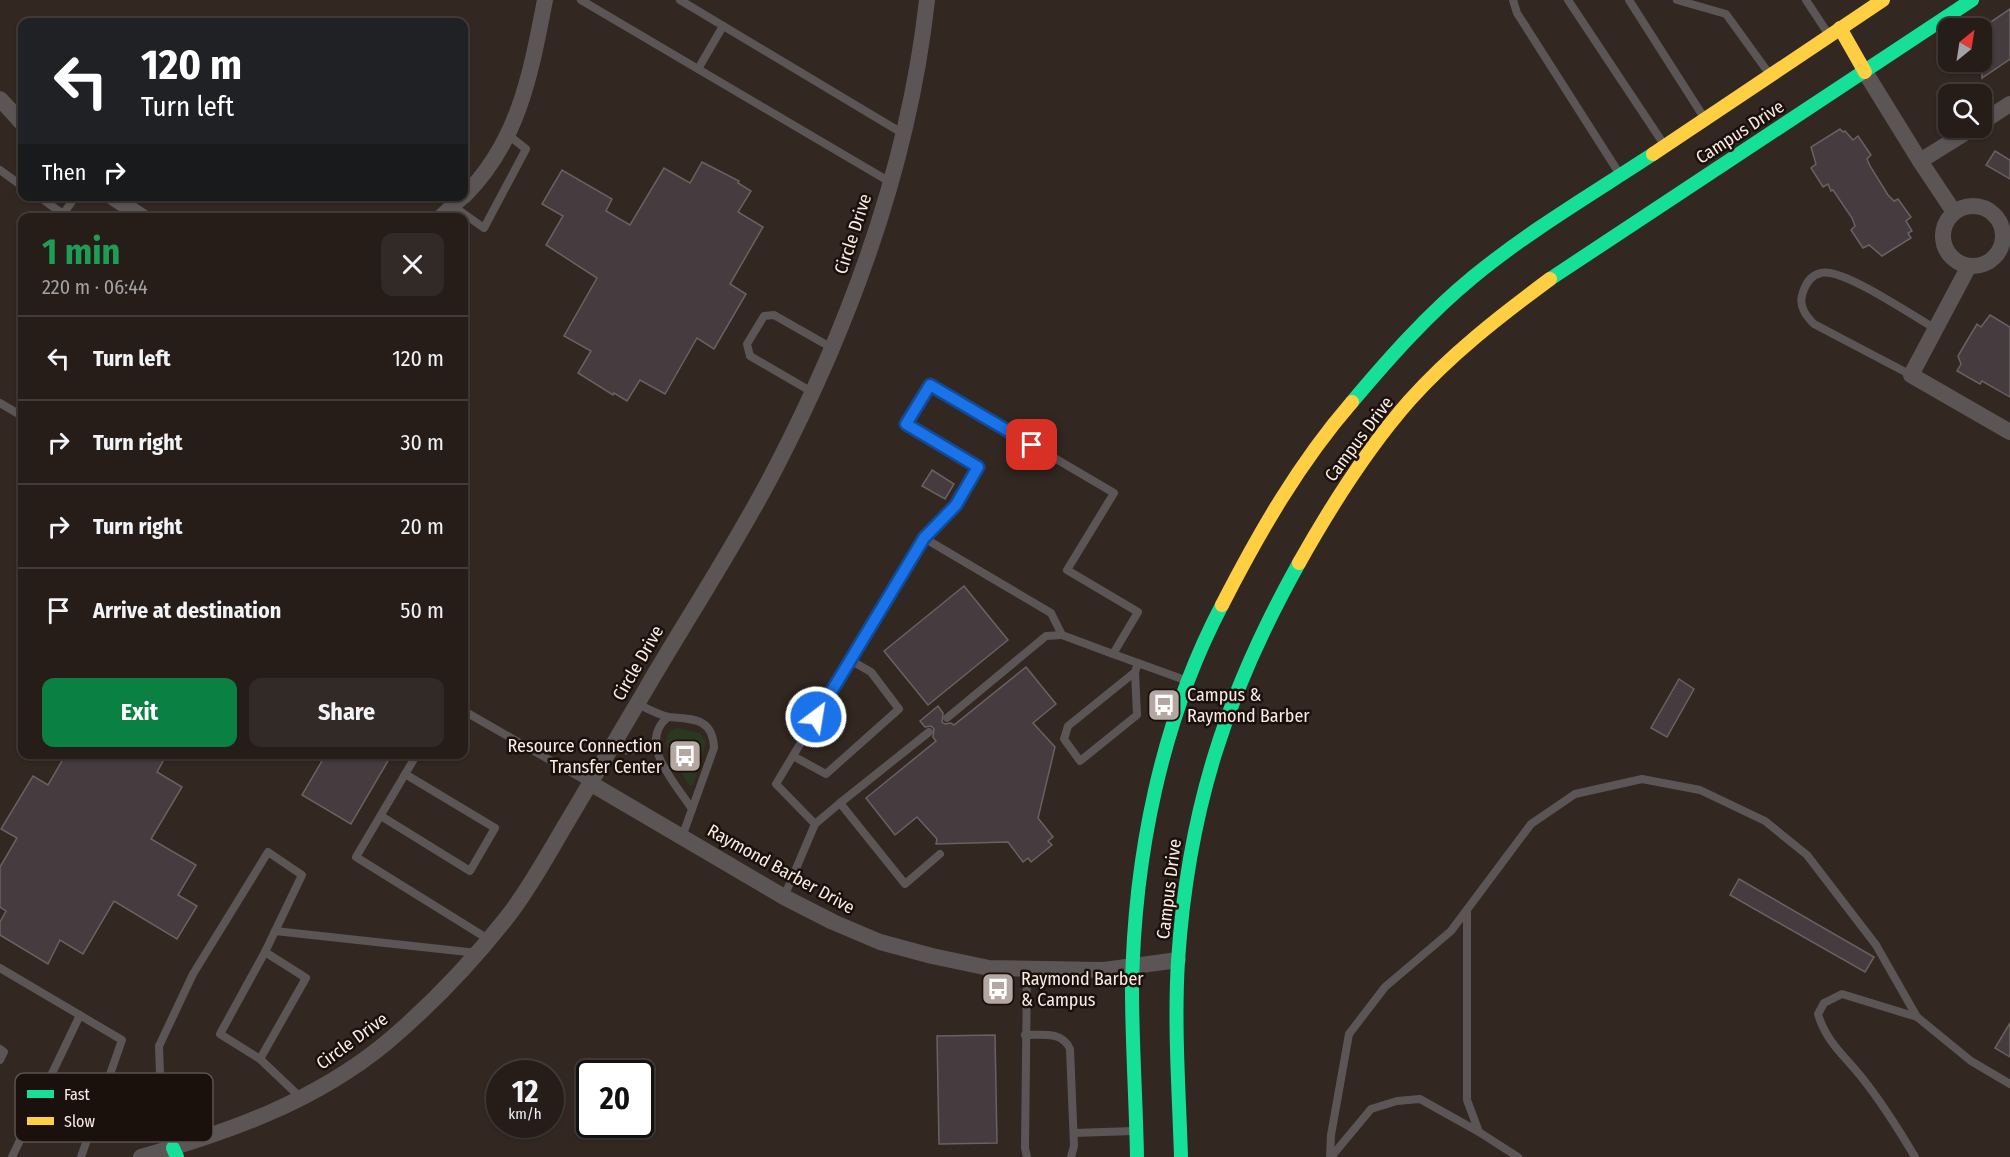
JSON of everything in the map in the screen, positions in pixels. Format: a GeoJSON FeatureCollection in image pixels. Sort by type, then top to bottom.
{"type":"FeatureCollection","features":[{"type":"Feature","properties":{"kind":"main road","name":"Campus Drive"},"geometry":{"type":"LineString","coordinates":[[1137,1157],[1133,966],[1145,844],[1154,793],[1166,746],[1220,607],[1256,542],[1308,458],[1356,394],[1450,296],[1532,234],[1883,0]]}},
{"type":"Feature","properties":{"kind":"main road","name":"Campus Drive"},"geometry":{"type":"LineString","coordinates":[[1181,1157],[1178,960],[1189,863],[1199,808],[1222,724],[1237,684],[1292,572],[1349,480],[1386,429],[1423,386],[1512,307],[1556,274],[1972,0]]}},
{"type":"Feature","properties":{"kind":"main road"},"geometry":{"type":"LineString","coordinates":[[1834,32],[1865,72]]}},
{"type":"Feature","properties":{"kind":"street"},"geometry":{"type":"LineString","coordinates":[[468,191],[501,148],[520,108],[534,60],[545,0]]}},
{"type":"Feature","properties":{"kind":"street","name":"Circle Drive"},"geometry":{"type":"LineString","coordinates":[[213,1136],[302,1099],[383,1045],[430,1004],[488,939],[527,888],[776,468],[832,348],[872,244],[890,182],[913,91],[927,0]]}},
{"type":"Feature","properties":{"kind":"street"},"geometry":{"type":"LineString","coordinates":[[1865,72],[1954,212]]}},
{"type":"Feature","properties":{"kind":"street"},"geometry":{"type":"LineString","coordinates":[[1992,116],[2010,104]]}},
{"type":"Feature","properties":{"kind":"street"},"geometry":{"type":"LineString","coordinates":[[2,105],[18,119]]}},
{"type":"Feature","properties":{"kind":"street"},"geometry":{"type":"LineString","coordinates":[[1920,161],[1957,138]]}},
{"type":"Feature","properties":{"kind":"street"},"geometry":{"type":"LineString","coordinates":[[118,201],[136,213]]}},
{"type":"Feature","properties":{"kind":"street"},"geometry":{"type":"LineString","coordinates":[[445,213],[458,201]]}},
{"type":"Feature","properties":{"kind":"street"},"geometry":{"type":"LineString","coordinates":[[1963,207],[1983,207],[1999,219],[2007,236],[1996,256],[1979,266],[1969,266],[1951,257],[1943,239],[1948,219],[1963,207]]}},
{"type":"Feature","properties":{"kind":"street"},"geometry":{"type":"LineString","coordinates":[[1969,266],[1911,375],[2010,432]]}},
{"type":"Feature","properties":{"kind":"street","name":"Raymond Barber Drive"},"geometry":{"type":"LineString","coordinates":[[590,783],[784,897],[833,922],[880,942],[989,968],[1104,970],[1178,960]]}},
{"type":"Feature","properties":{"kind":"street","name":"Circle Drive"},"geometry":{"type":"LineString","coordinates":[[141,1157],[175,1152],[199,1142]]}},
{"type":"Feature","properties":{"kind":"lane"},"geometry":{"type":"LineString","coordinates":[[582,0],[890,182]]}},
{"type":"Feature","properties":{"kind":"lane"},"geometry":{"type":"LineString","coordinates":[[680,0],[902,133]]}},
{"type":"Feature","properties":{"kind":"lane"},"geometry":{"type":"LineString","coordinates":[[1513,0],[1517,13],[1620,175]]}},
{"type":"Feature","properties":{"kind":"lane"},"geometry":{"type":"LineString","coordinates":[[1568,0],[1665,146]]}},
{"type":"Feature","properties":{"kind":"lane"},"geometry":{"type":"LineString","coordinates":[[1629,0],[1705,119]]}},
{"type":"Feature","properties":{"kind":"lane"},"geometry":{"type":"LineString","coordinates":[[1677,0],[1726,14],[1770,75]]}},
{"type":"Feature","properties":{"kind":"lane"},"geometry":{"type":"LineString","coordinates":[[1806,0],[1834,32]]}},
{"type":"Feature","properties":{"kind":"lane"},"geometry":{"type":"LineString","coordinates":[[698,69],[723,26]]}},
{"type":"Feature","properties":{"kind":"lane"},"geometry":{"type":"LineString","coordinates":[[462,201],[484,228],[515,175],[526,149],[507,134]]}},
{"type":"Feature","properties":{"kind":"lane"},"geometry":{"type":"LineString","coordinates":[[0,170],[18,183]]}},
{"type":"Feature","properties":{"kind":"lane"},"geometry":{"type":"LineString","coordinates":[[45,201],[61,213]]}},
{"type":"Feature","properties":{"kind":"lane"},"geometry":{"type":"LineString","coordinates":[[1911,375],[1814,324],[1803,312],[1802,294],[1810,277],[1823,272],[1844,276],[1935,329]]}},
{"type":"Feature","properties":{"kind":"lane"},"geometry":{"type":"LineString","coordinates":[[812,392],[750,356],[747,344],[764,316],[774,315],[832,348]]}},
{"type":"Feature","properties":{"kind":"lane"},"geometry":{"type":"LineString","coordinates":[[815,824],[776,784],[924,538],[956,505],[978,467],[906,424],[930,385],[1114,493],[1067,570],[1138,612],[1113,654]]}},
{"type":"Feature","properties":{"kind":"lane"},"geometry":{"type":"LineString","coordinates":[[0,403],[18,414]]}},
{"type":"Feature","properties":{"kind":"lane"},"geometry":{"type":"LineString","coordinates":[[924,538],[1051,613],[1062,636]]}},
{"type":"Feature","properties":{"kind":"lane"},"geometry":{"type":"LineString","coordinates":[[947,718],[1046,636],[1062,636],[1113,654],[1136,667],[1189,682]]}},
{"type":"Feature","properties":{"kind":"lane"},"geometry":{"type":"LineString","coordinates":[[793,756],[826,774],[899,709],[871,672],[850,660]]}},
{"type":"Feature","properties":{"kind":"lane"},"geometry":{"type":"LineString","coordinates":[[1136,667],[1137,715],[1080,761],[1064,739],[1068,726],[1136,667]]}},
{"type":"Feature","properties":{"kind":"lane"},"geometry":{"type":"LineString","coordinates":[[637,704],[668,717]]}},
{"type":"Feature","properties":{"kind":"lane"},"geometry":{"type":"LineString","coordinates":[[468,713],[590,783]]}},
{"type":"Feature","properties":{"kind":"lane"},"geometry":{"type":"LineString","coordinates":[[682,837],[714,748],[714,736],[702,722],[676,716],[668,717],[660,723],[655,745],[658,756],[692,809]]}},
{"type":"Feature","properties":{"kind":"lane"},"geometry":{"type":"LineString","coordinates":[[784,897],[815,824],[929,732]]}},
{"type":"Feature","properties":{"kind":"lane"},"geometry":{"type":"LineString","coordinates":[[414,759],[356,857],[488,939]]}},
{"type":"Feature","properties":{"kind":"lane"},"geometry":{"type":"LineString","coordinates":[[381,816],[470,871],[485,846],[495,828],[405,774]]}},
{"type":"Feature","properties":{"kind":"lane"},"geometry":{"type":"LineString","coordinates":[[1518,1157],[1420,1099],[1397,1101],[1371,1109],[1330,1157],[1331,1135],[1349,1034],[1385,987],[1451,931],[1531,824],[1575,794],[1642,779],[1700,790],[1765,821],[1807,855],[1876,945],[1917,1017],[1971,1061],[2010,1084]]}},
{"type":"Feature","properties":{"kind":"lane"},"geometry":{"type":"LineString","coordinates":[[840,802],[905,884],[940,854]]}},
{"type":"Feature","properties":{"kind":"lane"},"geometry":{"type":"LineString","coordinates":[[160,1073],[159,1046],[193,974],[268,852],[302,875],[265,952],[220,1034],[260,1059],[302,1099]]}},
{"type":"Feature","properties":{"kind":"lane"},"geometry":{"type":"LineString","coordinates":[[1467,910],[1467,1100],[1479,1132]]}},
{"type":"Feature","properties":{"kind":"lane"},"geometry":{"type":"LineString","coordinates":[[275,931],[477,952]]}},
{"type":"Feature","properties":{"kind":"lane"},"geometry":{"type":"LineString","coordinates":[[260,1059],[306,978],[265,952]]}},
{"type":"Feature","properties":{"kind":"lane"},"geometry":{"type":"LineString","coordinates":[[0,968],[122,1040],[110,1073]]}},
{"type":"Feature","properties":{"kind":"lane"},"geometry":{"type":"LineString","coordinates":[[1027,970],[1024,1148],[1027,1157]]}},
{"type":"Feature","properties":{"kind":"lane"},"geometry":{"type":"LineString","coordinates":[[1914,1157],[1881,1104],[1823,1031],[1818,1014],[1824,1003],[1842,994],[1917,1017]]}},
{"type":"Feature","properties":{"kind":"lane"},"geometry":{"type":"LineString","coordinates":[[52,1073],[80,1015]]}},
{"type":"Feature","properties":{"kind":"lane"},"geometry":{"type":"LineString","coordinates":[[1025,1035],[1058,1035],[1067,1041],[1070,1049],[1074,1133],[1071,1157]]}},
{"type":"Feature","properties":{"kind":"lane"},"geometry":{"type":"LineString","coordinates":[[0,1049],[4,1052],[0,1060]]}},
{"type":"Feature","properties":{"kind":"lane"},"geometry":{"type":"LineString","coordinates":[[1074,1133],[1137,1131]]}},
{"type":"Feature","properties":{"kind":"lane"},"geometry":{"type":"LineString","coordinates":[[12,1157],[19,1142]]}},
{"type":"Feature","properties":{"kind":"lane"},"geometry":{"type":"LineString","coordinates":[[81,1157],[86,1142]]}},
{"type":"Feature","properties":{"kind":"green space"},"geometry":{"type":"Polygon","coordinates":[[[677,728],[700,733],[706,742],[694,783],[691,786],[665,744],[669,732],[677,728]]]}},
{"type":"Feature","properties":{"kind":"building"},"geometry":{"type":"Polygon","coordinates":[[[2010,9],[2010,59],[1992,71],[1992,21],[2010,9]]]}},
{"type":"Feature","properties":{"kind":"building"},"geometry":{"type":"Polygon","coordinates":[[[1982,72],[1991,72],[1982,78],[1982,72]]]}},
{"type":"Feature","properties":{"kind":"building"},"geometry":{"type":"Polygon","coordinates":[[[1840,129],[1853,140],[1858,136],[1871,155],[1867,159],[1888,195],[1894,201],[1898,199],[1911,217],[1906,221],[1912,231],[1908,233],[1911,238],[1882,256],[1869,245],[1863,248],[1851,230],[1855,226],[1852,218],[1833,190],[1831,191],[1828,184],[1823,187],[1811,168],[1816,164],[1811,147],[1840,129]]]}},
{"type":"Feature","properties":{"kind":"building"},"geometry":{"type":"Polygon","coordinates":[[[1995,151],[2010,160],[2010,179],[1986,165],[1995,151]]]}},
{"type":"Feature","properties":{"kind":"building"},"geometry":{"type":"Polygon","coordinates":[[[702,162],[739,181],[738,183],[751,191],[738,212],[763,227],[730,284],[746,294],[714,349],[697,338],[665,394],[640,380],[627,401],[578,373],[591,351],[564,336],[597,278],[546,245],[563,216],[542,204],[562,170],[612,199],[606,211],[630,225],[664,168],[690,183],[702,162]]]}},
{"type":"Feature","properties":{"kind":"building"},"geometry":{"type":"Polygon","coordinates":[[[1990,315],[2010,327],[2010,397],[1982,381],[1980,384],[1957,371],[1961,364],[1958,356],[1965,344],[1977,324],[1981,327],[1990,315]]]}},
{"type":"Feature","properties":{"kind":"building"},"geometry":{"type":"Polygon","coordinates":[[[932,470],[954,484],[945,499],[922,486],[932,470]]]}},
{"type":"Feature","properties":{"kind":"building"},"geometry":{"type":"Polygon","coordinates":[[[964,586],[1008,640],[928,705],[884,651],[964,586]]]}},
{"type":"Feature","properties":{"kind":"building"},"geometry":{"type":"Polygon","coordinates":[[[1026,667],[1056,704],[1033,723],[1055,747],[1038,818],[1053,837],[1048,841],[1052,845],[1031,862],[1028,858],[1023,862],[1008,842],[936,844],[937,839],[917,817],[895,835],[866,798],[936,741],[933,737],[934,729],[931,726],[925,727],[920,721],[938,706],[943,713],[942,722],[954,725],[1026,667]]]}},
{"type":"Feature","properties":{"kind":"building"},"geometry":{"type":"Polygon","coordinates":[[[1679,679],[1694,689],[1667,737],[1651,728],[1679,679]]]}},
{"type":"Feature","properties":{"kind":"building"},"geometry":{"type":"Polygon","coordinates":[[[63,759],[164,759],[157,772],[182,787],[151,839],[196,865],[178,895],[197,906],[177,939],[114,901],[83,954],[60,940],[48,964],[0,935],[0,922],[6,911],[0,907],[0,867],[17,838],[1,829],[33,776],[48,785],[63,759]]]}},
{"type":"Feature","properties":{"kind":"building"},"geometry":{"type":"Polygon","coordinates":[[[323,759],[389,759],[351,824],[302,795],[323,759]]]}},
{"type":"Feature","properties":{"kind":"building"},"geometry":{"type":"Polygon","coordinates":[[[1739,879],[1874,957],[1865,972],[1730,895],[1739,879]]]}},
{"type":"Feature","properties":{"kind":"building"},"geometry":{"type":"Polygon","coordinates":[[[2010,1023],[2010,1057],[1995,1048],[2010,1023]]]}},
{"type":"Feature","properties":{"kind":"building"},"geometry":{"type":"Polygon","coordinates":[[[995,1035],[997,1143],[939,1144],[937,1036],[995,1035]]]}},
{"type":"Feature","properties":{"kind":"traffic: fast"},"geometry":{"type":"LineString","coordinates":[[1550,279],[1972,0]]}},
{"type":"Feature","properties":{"kind":"traffic: fast"},"geometry":{"type":"LineString","coordinates":[[1352,402],[1440,306],[1473,277],[1538,228],[1653,154]]}},
{"type":"Feature","properties":{"kind":"traffic: fast"},"geometry":{"type":"LineString","coordinates":[[1181,1157],[1176,1010],[1178,961],[1183,906],[1201,803],[1231,707],[1273,612],[1299,563]]}},
{"type":"Feature","properties":{"kind":"traffic: fast"},"geometry":{"type":"LineString","coordinates":[[1137,1157],[1132,988],[1138,890],[1145,840],[1167,743],[1182,696],[1222,605]]}},
{"type":"Feature","properties":{"kind":"traffic: fast"},"geometry":{"type":"LineString","coordinates":[[173,1148],[177,1157]]}},
{"type":"Feature","properties":{"kind":"traffic: slow"},"geometry":{"type":"LineString","coordinates":[[1653,154],[1883,0]]}},
{"type":"Feature","properties":{"kind":"traffic: slow"},"geometry":{"type":"LineString","coordinates":[[1840,28],[1865,72]]}},
{"type":"Feature","properties":{"kind":"traffic: slow"},"geometry":{"type":"LineString","coordinates":[[1299,563],[1350,479],[1409,401],[1476,336],[1550,279]]}},
{"type":"Feature","properties":{"kind":"traffic: slow"},"geometry":{"type":"LineString","coordinates":[[1222,605],[1250,551],[1297,474],[1352,402]]}},
{"type":"Feature","properties":{"kind":"place","name":"Campus & Raymond Barber"},"geometry":{"type":"Point","coordinates":[1164,705]}},
{"type":"Feature","properties":{"kind":"place","name":"Resource Connection Transfer Center"},"geometry":{"type":"Point","coordinates":[685,756]}},
{"type":"Feature","properties":{"kind":"place","name":"Raymond Barber & Campus"},"geometry":{"type":"Point","coordinates":[998,989]}},
{"type":"Feature","properties":{"kind":"route"},"geometry":{"type":"LineString","coordinates":[[816,717],[924,538],[956,505],[978,467],[906,424],[930,385],[1032,445]]}}]}
